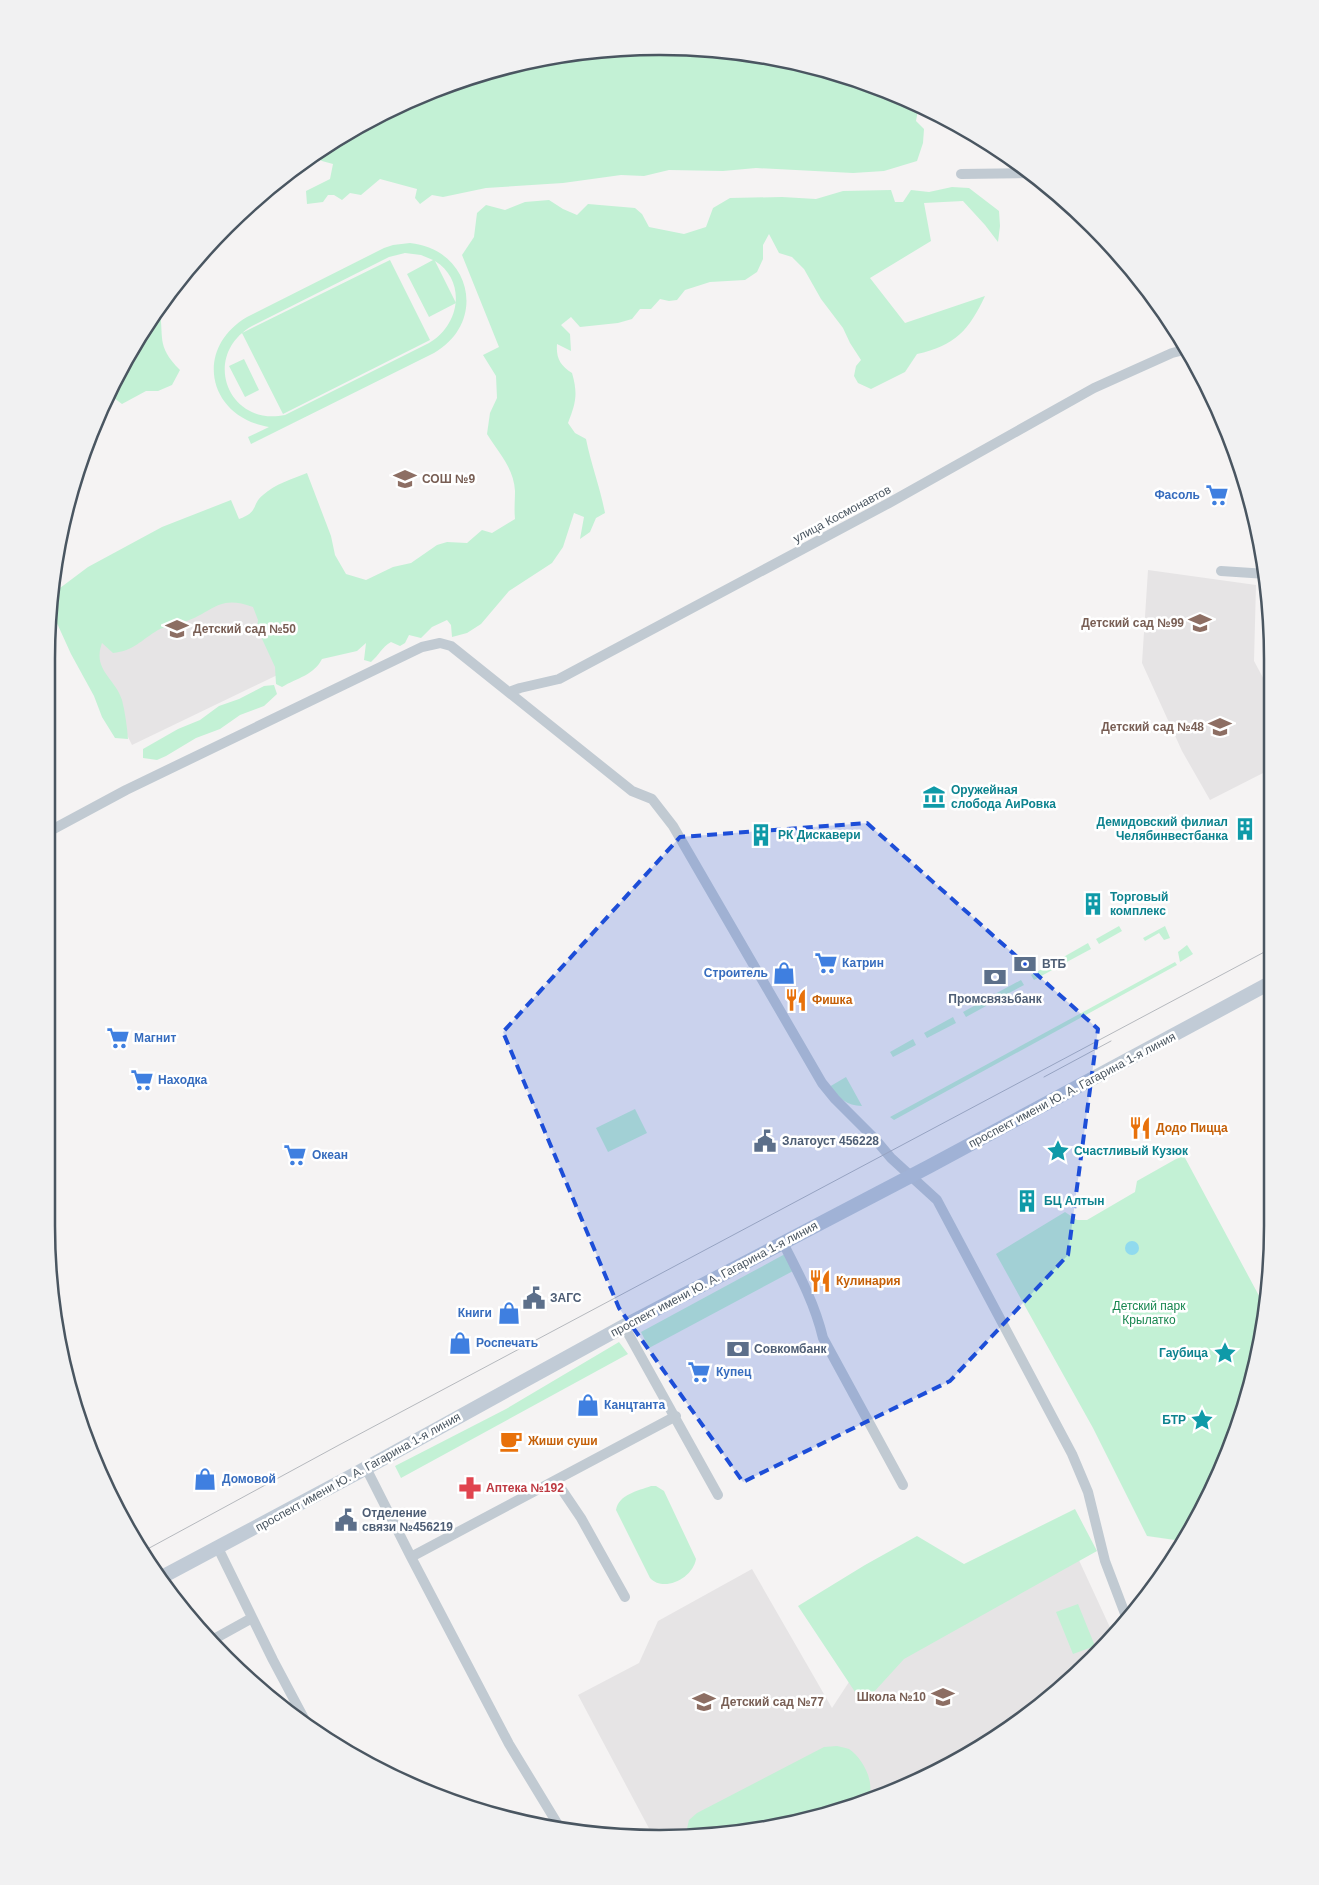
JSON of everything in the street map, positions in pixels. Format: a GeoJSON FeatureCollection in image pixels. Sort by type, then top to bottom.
{"type":"FeatureCollection","features":[{"type":"Feature","properties":{"kind":"main road","name":"проспект имени Ю. А. Гагарина 1-я линия"},"geometry":{"type":"LineString","coordinates":[[167,1575],[366,1468],[624,1326],[1264,986]]}},
{"type":"Feature","properties":{"kind":"street"},"geometry":{"type":"LineString","coordinates":[[961,174],[1018,173]]}},
{"type":"Feature","properties":{"kind":"street","name":"улица Космонавтов"},"geometry":{"type":"LineString","coordinates":[[508,692],[559,680],[889,503],[1094,388],[1179,351]]}},
{"type":"Feature","properties":{"kind":"street"},"geometry":{"type":"LineString","coordinates":[[1221,571],[1258,573]]}},
{"type":"Feature","properties":{"kind":"street"},"geometry":{"type":"LineString","coordinates":[[55,828],[126,790],[422,647],[440,643],[451,646],[632,791],[652,799],[673,826],[819,1079],[835,1100],[875,1139],[891,1158],[937,1200],[1072,1454],[1088,1492],[1105,1562],[1124,1611]]}},
{"type":"Feature","properties":{"kind":"street"},"geometry":{"type":"LineString","coordinates":[[783,1243],[800,1274],[814,1308],[823,1338],[903,1486]]}},
{"type":"Feature","properties":{"kind":"street"},"geometry":{"type":"LineString","coordinates":[[624,1326],[676,1416],[718,1495]]}},
{"type":"Feature","properties":{"kind":"street"},"geometry":{"type":"LineString","coordinates":[[411,1558],[676,1416]]}},
{"type":"Feature","properties":{"kind":"street"},"geometry":{"type":"LineString","coordinates":[[366,1468],[509,1744],[555,1820]]}},
{"type":"Feature","properties":{"kind":"street"},"geometry":{"type":"LineString","coordinates":[[556,1481],[582,1518],[625,1597]]}},
{"type":"Feature","properties":{"kind":"street"},"geometry":{"type":"LineString","coordinates":[[218,1548],[300,1711]]}},
{"type":"Feature","properties":{"kind":"street"},"geometry":{"type":"LineString","coordinates":[[217,1637],[252,1618]]}},
{"type":"Feature","properties":{"kind":"highlighted area"},"geometry":{"type":"Polygon","coordinates":[[[867,823],[1098,1029],[1068,1255],[950,1381],[743,1482],[619,1308],[503,1032],[680,837],[867,823]]]}},
{"type":"Feature","properties":{"kind":"shaded area","name":"Детский сад №50"},"geometry":{"type":"Polygon","coordinates":[[[227,510],[294,667],[132,745],[58,597],[59,591],[227,510]]]}},
{"type":"Feature","properties":{"kind":"shaded area"},"geometry":{"type":"Polygon","coordinates":[[[1148,570],[1256,585],[1254,661],[1264,680],[1264,773],[1210,800],[1182,751],[1142,663],[1148,570]]]}},
{"type":"Feature","properties":{"kind":"shaded area"},"geometry":{"type":"Polygon","coordinates":[[[1071,1543],[1110,1628],[1058,1680],[1027,1705],[962,1749],[927,1768],[854,1798],[816,1809],[738,1825],[699,1829],[650,1830],[578,1695],[639,1663],[658,1621],[752,1569],[832,1708],[875,1642],[1071,1543]]]}},
{"type":"Feature","properties":{"kind":"green space"},"geometry":{"type":"Polygon","coordinates":[[[620,56],[699,56],[738,60],[816,76],[854,87],[918,113],[916,121],[924,129],[923,143],[917,161],[884,171],[853,173],[756,168],[723,171],[669,170],[644,176],[621,175],[563,183],[486,188],[443,197],[432,195],[420,204],[415,198],[417,189],[380,179],[361,195],[350,193],[342,200],[334,195],[328,195],[323,202],[307,204],[306,191],[330,179],[333,164],[320,160],[357,136],[392,117],[465,87],[542,67],[620,56]]]}},
{"type":"Feature","properties":{"kind":"green space"},"geometry":{"type":"Polygon","coordinates":[[[952,187],[969,188],[999,211],[998,242],[963,201],[924,203],[931,241],[870,278],[905,323],[985,296],[973,318],[959,335],[930,351],[917,354],[905,372],[871,389],[858,383],[854,376],[856,366],[861,360],[843,328],[821,299],[804,269],[792,257],[779,253],[769,234],[763,245],[763,259],[757,272],[745,280],[710,282],[685,290],[677,300],[660,299],[651,309],[640,309],[632,319],[618,323],[580,327],[571,317],[561,325],[570,334],[571,351],[557,344],[557,353],[564,367],[572,373],[575,387],[574,403],[568,423],[575,433],[586,439],[605,513],[596,518],[590,532],[580,539],[584,517],[574,513],[563,547],[552,563],[509,591],[481,624],[467,633],[452,637],[451,625],[447,620],[432,627],[421,638],[409,635],[405,643],[400,646],[391,642],[371,662],[364,660],[366,643],[357,651],[322,659],[310,673],[282,687],[276,684],[275,667],[257,628],[258,620],[253,607],[241,604],[224,603],[194,618],[161,629],[132,647],[120,652],[113,653],[102,643],[100,660],[102,667],[119,692],[122,700],[128,739],[115,738],[102,717],[94,696],[71,654],[56,621],[59,589],[88,567],[162,527],[231,500],[239,519],[250,514],[259,499],[268,491],[307,473],[331,536],[335,555],[346,574],[366,580],[393,567],[411,563],[437,545],[447,542],[467,543],[482,530],[492,533],[515,519],[515,491],[512,475],[487,434],[490,413],[497,398],[496,376],[483,355],[499,347],[462,255],[474,237],[477,213],[486,205],[505,210],[525,202],[549,200],[577,215],[588,204],[635,208],[642,214],[649,227],[684,234],[706,227],[713,208],[730,198],[782,197],[816,199],[843,191],[891,190],[895,202],[903,202],[911,190],[929,192],[952,187]]]}},
{"type":"Feature","properties":{"kind":"green space"},"geometry":{"type":"Polygon","coordinates":[[[410,243],[431,248],[447,258],[459,272],[465,289],[466,306],[462,324],[451,340],[434,353],[251,444],[248,437],[269,427],[248,421],[232,410],[221,396],[215,380],[214,363],[219,346],[230,331],[247,317],[384,248],[410,243]],[[405,253],[389,257],[252,326],[236,339],[227,354],[225,370],[228,386],[236,400],[248,410],[265,416],[285,415],[429,343],[448,325],[456,303],[429,317],[407,274],[433,260],[421,255],[405,253]],[[435,261],[456,302],[452,280],[435,261]]]}},
{"type":"Feature","properties":{"kind":"green space"},"geometry":{"type":"Polygon","coordinates":[[[390,260],[430,340],[283,414],[242,333],[390,260]]]}},
{"type":"Feature","properties":{"kind":"green space"},"geometry":{"type":"Polygon","coordinates":[[[161,318],[164,347],[167,354],[180,370],[172,385],[158,391],[146,391],[122,404],[114,398],[117,392],[136,357],[161,318]]]}},
{"type":"Feature","properties":{"kind":"green space"},"geometry":{"type":"Polygon","coordinates":[[[244,359],[259,390],[245,397],[229,366],[244,359]]]}},
{"type":"Feature","properties":{"kind":"green space"},"geometry":{"type":"Polygon","coordinates":[[[274,685],[277,694],[264,706],[240,715],[220,729],[196,738],[157,760],[143,758],[143,749],[178,729],[200,720],[219,706],[239,699],[264,686],[274,685]]]}},
{"type":"Feature","properties":{"kind":"green space"},"geometry":{"type":"Polygon","coordinates":[[[1119,926],[1122,931],[1099,944],[1096,939],[1119,926]]]}},
{"type":"Feature","properties":{"kind":"green space"},"geometry":{"type":"Polygon","coordinates":[[[1165,926],[1170,938],[1164,940],[1159,933],[1145,941],[1143,938],[1165,926]]]}},
{"type":"Feature","properties":{"kind":"green space"},"geometry":{"type":"Polygon","coordinates":[[[1088,943],[1091,949],[1063,964],[1060,959],[1088,943]]]}},
{"type":"Feature","properties":{"kind":"green space"},"geometry":{"type":"Polygon","coordinates":[[[1187,945],[1193,954],[1180,962],[1178,952],[1187,945]]]}},
{"type":"Feature","properties":{"kind":"green space"},"geometry":{"type":"Polygon","coordinates":[[[1175,962],[1177,965],[894,1120],[890,1117],[1175,962]]]}},
{"type":"Feature","properties":{"kind":"green space"},"geometry":{"type":"Polygon","coordinates":[[[1051,964],[1054,969],[1034,980],[1031,975],[1051,964]]]}},
{"type":"Feature","properties":{"kind":"green space"},"geometry":{"type":"Polygon","coordinates":[[[1021,980],[1024,985],[996,1000],[993,995],[1021,980]]]}},
{"type":"Feature","properties":{"kind":"green space"},"geometry":{"type":"Polygon","coordinates":[[[983,1001],[986,1006],[966,1017],[963,1012],[983,1001]]]}},
{"type":"Feature","properties":{"kind":"green space"},"geometry":{"type":"Polygon","coordinates":[[[953,1017],[956,1023],[927,1038],[924,1033],[953,1017]]]}},
{"type":"Feature","properties":{"kind":"green space"},"geometry":{"type":"Polygon","coordinates":[[[913,1039],[916,1045],[893,1057],[890,1052],[913,1039]]]}},
{"type":"Feature","properties":{"kind":"green space"},"geometry":{"type":"Polygon","coordinates":[[[846,1077],[862,1106],[847,1103],[829,1087],[846,1077]]]}},
{"type":"Feature","properties":{"kind":"green space"},"geometry":{"type":"Polygon","coordinates":[[[635,1109],[647,1133],[608,1152],[596,1128],[635,1109]]]}},
{"type":"Feature","properties":{"kind":"green space","name":"Детский парк Крылатко"},"geometry":{"type":"Polygon","coordinates":[[[1184,1156],[1260,1297],[1252,1343],[1232,1420],[1202,1493],[1175,1540],[1147,1536],[1093,1428],[996,1254],[1065,1212],[1077,1220],[1087,1220],[1135,1192],[1137,1181],[1184,1156]]]}},
{"type":"Feature","properties":{"kind":"green space"},"geometry":{"type":"Polygon","coordinates":[[[785,1254],[793,1271],[649,1348],[641,1332],[785,1254]]]}},
{"type":"Feature","properties":{"kind":"green space"},"geometry":{"type":"Polygon","coordinates":[[[619,1342],[628,1354],[401,1478],[395,1466],[506,1409],[619,1342]]]}},
{"type":"Feature","properties":{"kind":"green space"},"geometry":{"type":"Polygon","coordinates":[[[651,1486],[656,1486],[664,1491],[696,1559],[690,1572],[670,1584],[656,1582],[650,1578],[616,1510],[621,1500],[625,1497],[651,1486]]]}},
{"type":"Feature","properties":{"kind":"green space"},"geometry":{"type":"Polygon","coordinates":[[[1075,1509],[1097,1551],[904,1659],[863,1704],[798,1606],[917,1536],[964,1564],[1075,1509]]]}},
{"type":"Feature","properties":{"kind":"green space"},"geometry":{"type":"Polygon","coordinates":[[[1078,1604],[1095,1645],[1073,1654],[1056,1612],[1078,1604]]]}},
{"type":"Feature","properties":{"kind":"green space"},"geometry":{"type":"Polygon","coordinates":[[[837,1746],[849,1749],[854,1753],[867,1772],[870,1792],[816,1809],[777,1818],[738,1825],[687,1829],[689,1820],[697,1813],[824,1747],[837,1746]]]}},
{"type":"Feature","properties":{"kind":"water"},"geometry":{"type":"Polygon","coordinates":[[[1132,1241],[1137,1243],[1139,1248],[1137,1253],[1132,1255],[1127,1253],[1125,1248],[1127,1243],[1132,1241]]]}},
{"type":"Feature","properties":{"kind":"tram line"},"geometry":{"type":"LineString","coordinates":[[149,1548],[1264,952]]}},
{"type":"Feature","properties":{"kind":"tram line"},"geometry":{"type":"LineString","coordinates":[[1044,1077],[1111,1041]]}},
{"type":"Feature","properties":{"kind":"place","name":"СОШ №9"},"geometry":{"type":"Point","coordinates":[405,479]}},
{"type":"Feature","properties":{"kind":"place","name":"Фасоль"},"geometry":{"type":"Point","coordinates":[1217,495]}},
{"type":"Feature","properties":{"kind":"place","name":"Детский сад №99"},"geometry":{"type":"Point","coordinates":[1200,623]}},
{"type":"Feature","properties":{"kind":"place","name":"Детский сад №50"},"geometry":{"type":"Point","coordinates":[177,629]}},
{"type":"Feature","properties":{"kind":"place","name":"Детский сад №48"},"geometry":{"type":"Point","coordinates":[1220,727]}},
{"type":"Feature","properties":{"kind":"place","name":"Оружейная слобода АиРовка"},"geometry":{"type":"Point","coordinates":[934,797]}},
{"type":"Feature","properties":{"kind":"place","name":"Демидовский филиал Челябинвестбанка"},"geometry":{"type":"Point","coordinates":[1245,829]}},
{"type":"Feature","properties":{"kind":"place","name":"РК Дискавери"},"geometry":{"type":"Point","coordinates":[761,835]}},
{"type":"Feature","properties":{"kind":"place","name":"Торговый комплекс"},"geometry":{"type":"Point","coordinates":[1093,904]}},
{"type":"Feature","properties":{"kind":"place","name":"Катрин"},"geometry":{"type":"Point","coordinates":[826,963]}},
{"type":"Feature","properties":{"kind":"place","name":"ВТБ"},"geometry":{"type":"Point","coordinates":[1025,964]}},
{"type":"Feature","properties":{"kind":"place","name":"Строитель"},"geometry":{"type":"Point","coordinates":[784,973]}},
{"type":"Feature","properties":{"kind":"place","name":"Промсвязьбанк"},"geometry":{"type":"Point","coordinates":[995,977]}},
{"type":"Feature","properties":{"kind":"place","name":"Фишка"},"geometry":{"type":"Point","coordinates":[796,1000]}},
{"type":"Feature","properties":{"kind":"place","name":"Магнит"},"geometry":{"type":"Point","coordinates":[118,1038]}},
{"type":"Feature","properties":{"kind":"place","name":"Находка"},"geometry":{"type":"Point","coordinates":[142,1080]}},
{"type":"Feature","properties":{"kind":"place","name":"Додо Пицца"},"geometry":{"type":"Point","coordinates":[1140,1128]}},
{"type":"Feature","properties":{"kind":"place","name":"Златоуст 456228"},"geometry":{"type":"Point","coordinates":[765,1141]}},
{"type":"Feature","properties":{"kind":"place","name":"Счастливый Кузюк"},"geometry":{"type":"Point","coordinates":[1058,1151]}},
{"type":"Feature","properties":{"kind":"place","name":"Океан"},"geometry":{"type":"Point","coordinates":[295,1155]}},
{"type":"Feature","properties":{"kind":"place","name":"БЦ Алтын"},"geometry":{"type":"Point","coordinates":[1027,1201]}},
{"type":"Feature","properties":{"kind":"place","name":"Кулинария"},"geometry":{"type":"Point","coordinates":[820,1281]}},
{"type":"Feature","properties":{"kind":"place","name":"ЗАГС"},"geometry":{"type":"Point","coordinates":[534,1298]}},
{"type":"Feature","properties":{"kind":"place","name":"Книги"},"geometry":{"type":"Point","coordinates":[509,1313]}},
{"type":"Feature","properties":{"kind":"place","name":"Роспечать"},"geometry":{"type":"Point","coordinates":[460,1343]}},
{"type":"Feature","properties":{"kind":"place","name":"Совкомбанк"},"geometry":{"type":"Point","coordinates":[738,1349]}},
{"type":"Feature","properties":{"kind":"place","name":"Гаубица"},"geometry":{"type":"Point","coordinates":[1225,1353]}},
{"type":"Feature","properties":{"kind":"place","name":"Купец"},"geometry":{"type":"Point","coordinates":[699,1372]}},
{"type":"Feature","properties":{"kind":"place","name":"Канцтанта"},"geometry":{"type":"Point","coordinates":[588,1405]}},
{"type":"Feature","properties":{"kind":"place","name":"БТР"},"geometry":{"type":"Point","coordinates":[1202,1420]}},
{"type":"Feature","properties":{"kind":"place","name":"Жиши суши"},"geometry":{"type":"Point","coordinates":[511,1441]}},
{"type":"Feature","properties":{"kind":"place","name":"Домовой"},"geometry":{"type":"Point","coordinates":[205,1479]}},
{"type":"Feature","properties":{"kind":"place","name":"Аптека №192"},"geometry":{"type":"Point","coordinates":[470,1488]}},
{"type":"Feature","properties":{"kind":"place","name":"Отделение связи №456219"},"geometry":{"type":"Point","coordinates":[346,1520]}},
{"type":"Feature","properties":{"kind":"place","name":"Школа №10"},"geometry":{"type":"Point","coordinates":[943,1697]}},
{"type":"Feature","properties":{"kind":"place","name":"Детский сад №77"},"geometry":{"type":"Point","coordinates":[704,1702]}}]}
